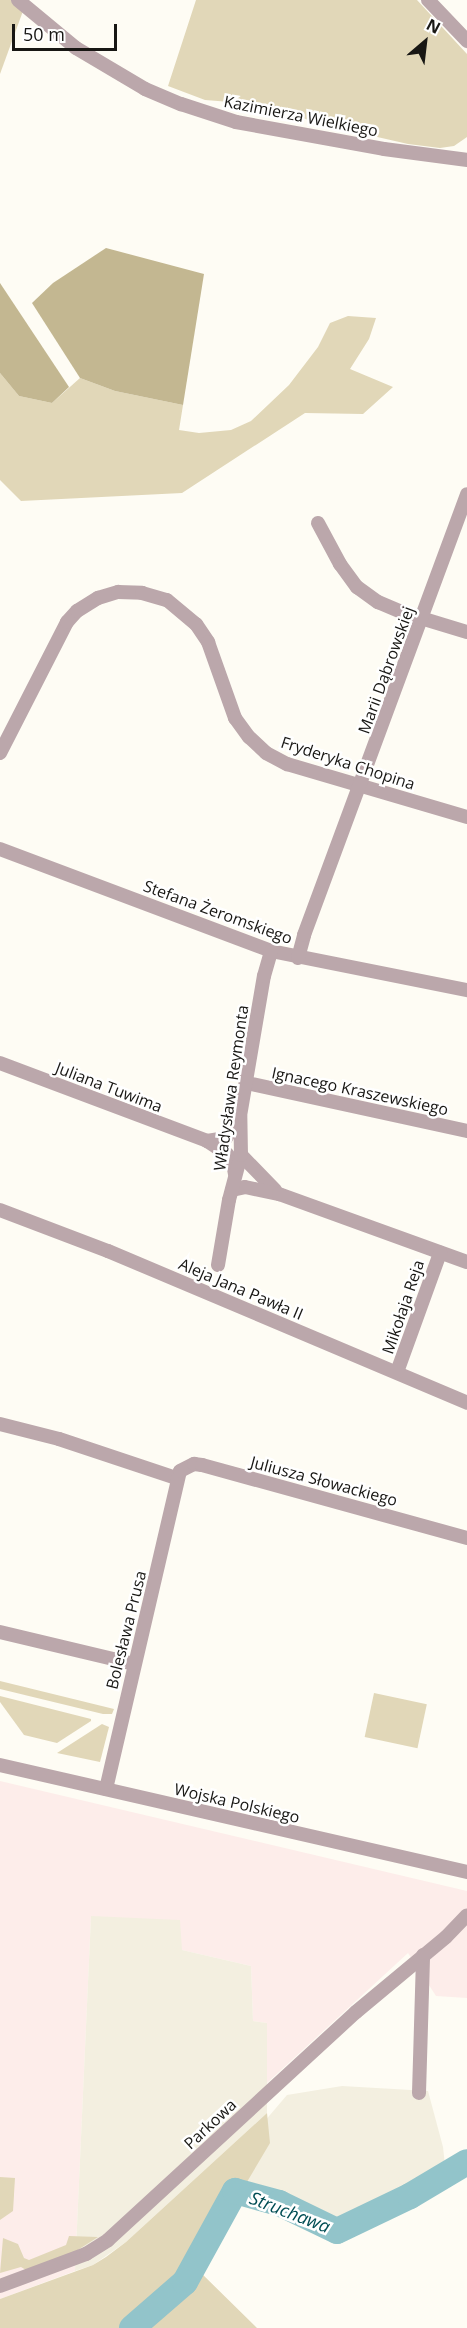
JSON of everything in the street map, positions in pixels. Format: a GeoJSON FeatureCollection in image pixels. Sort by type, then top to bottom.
{"type":"FeatureCollection","features":[{"type":"Feature","properties":{"kind":"street","name":"Kazimierza Wielkiego"},"geometry":{"type":"LineString","coordinates":[[18,0],[76,48],[145,89],[181,104],[236,122],[384,149],[467,160]]}},
{"type":"Feature","properties":{"kind":"street"},"geometry":{"type":"LineString","coordinates":[[428,0],[467,41]]}},
{"type":"Feature","properties":{"kind":"street","name":"Marii Dąbrowskiej"},"geometry":{"type":"LineString","coordinates":[[298,958],[304,935],[467,494]]}},
{"type":"Feature","properties":{"kind":"street"},"geometry":{"type":"LineString","coordinates":[[318,524],[340,564],[357,587],[389,608],[467,632]]}},
{"type":"Feature","properties":{"kind":"street","name":"Fryderyka Chopina"},"geometry":{"type":"LineString","coordinates":[[0,753],[67,622],[77,611],[98,598],[118,592],[142,593],[167,600],[196,624],[208,642],[235,718],[249,737],[267,753],[287,764],[467,817]]}},
{"type":"Feature","properties":{"kind":"street","name":"Stefana Żeromskiego"},"geometry":{"type":"LineString","coordinates":[[0,849],[271,951],[467,990]]}},
{"type":"Feature","properties":{"kind":"street","name":"Władysława Reymonta"},"geometry":{"type":"LineString","coordinates":[[218,1265],[235,1174],[241,1155],[240,1116],[264,976],[271,951]]}},
{"type":"Feature","properties":{"kind":"street","name":"Juliana Tuwima"},"geometry":{"type":"LineString","coordinates":[[0,1063],[207,1141],[227,1154],[233,1163],[235,1174]]}},
{"type":"Feature","properties":{"kind":"street","name":"Ignacego Kraszewskiego"},"geometry":{"type":"LineString","coordinates":[[247,1083],[467,1131]]}},
{"type":"Feature","properties":{"kind":"street"},"geometry":{"type":"LineString","coordinates":[[207,1141],[226,1138],[240,1116]]}},
{"type":"Feature","properties":{"kind":"street"},"geometry":{"type":"LineString","coordinates":[[241,1155],[264,1182],[279,1194]]}},
{"type":"Feature","properties":{"kind":"street"},"geometry":{"type":"LineString","coordinates":[[232,1190],[245,1187],[279,1194],[467,1262]]}},
{"type":"Feature","properties":{"kind":"street","name":"Aleja Jana Pawła II"},"geometry":{"type":"LineString","coordinates":[[0,1210],[119,1255],[467,1403]]}},
{"type":"Feature","properties":{"kind":"street","name":"Mikołaja Reja"},"geometry":{"type":"LineString","coordinates":[[397,1372],[440,1253]]}},
{"type":"Feature","properties":{"kind":"street"},"geometry":{"type":"LineString","coordinates":[[0,1424],[59,1439],[176,1478]]}},
{"type":"Feature","properties":{"kind":"street","name":"Juliusza Słowackiego"},"geometry":{"type":"LineString","coordinates":[[176,1478],[187,1466],[202,1465],[467,1538]]}},
{"type":"Feature","properties":{"kind":"street","name":"Bolesława Prusa"},"geometry":{"type":"LineString","coordinates":[[106,1789],[162,1551],[176,1478]]}},
{"type":"Feature","properties":{"kind":"street"},"geometry":{"type":"LineString","coordinates":[[0,1632],[134,1664]]}},
{"type":"Feature","properties":{"kind":"street","name":"Wojska Polskiego"},"geometry":{"type":"LineString","coordinates":[[0,1764],[467,1872]]}},
{"type":"Feature","properties":{"kind":"street","name":"Parkowa"},"geometry":{"type":"LineString","coordinates":[[0,2286],[86,2254],[108,2240],[356,2012],[467,1915]]}},
{"type":"Feature","properties":{"kind":"street"},"geometry":{"type":"LineString","coordinates":[[419,2093],[423,1955]]}},
{"type":"Feature","properties":{"kind":"shaded area"},"geometry":{"type":"Polygon","coordinates":[[[0,0],[27,0],[0,74],[0,0]]]}},
{"type":"Feature","properties":{"kind":"shaded area"},"geometry":{"type":"Polygon","coordinates":[[[196,0],[417,0],[467,54],[467,137],[454,146],[440,148],[408,144],[316,123],[270,105],[205,100],[168,86],[196,0]]]}},
{"type":"Feature","properties":{"kind":"shaded area"},"geometry":{"type":"Polygon","coordinates":[[[106,248],[204,274],[183,405],[115,391],[80,378],[32,303],[53,283],[106,248]]]}},
{"type":"Feature","properties":{"kind":"shaded area"},"geometry":{"type":"Polygon","coordinates":[[[0,283],[69,387],[52,403],[19,396],[0,373],[0,283]]]}},
{"type":"Feature","properties":{"kind":"shaded area"},"geometry":{"type":"Polygon","coordinates":[[[348,316],[376,318],[369,339],[350,369],[393,387],[363,414],[305,413],[182,493],[21,501],[0,480],[0,373],[19,396],[52,403],[80,378],[115,391],[183,405],[179,430],[199,433],[231,430],[251,421],[289,385],[318,347],[330,323],[348,316]]]}},
{"type":"Feature","properties":{"kind":"shaded area"},"geometry":{"type":"Polygon","coordinates":[[[0,1681],[114,1709],[112,1714],[103,1714],[0,1689],[0,1681]]]}},
{"type":"Feature","properties":{"kind":"shaded area"},"geometry":{"type":"Polygon","coordinates":[[[374,1693],[427,1704],[417,1748],[365,1737],[374,1693]]]}},
{"type":"Feature","properties":{"kind":"shaded area"},"geometry":{"type":"Polygon","coordinates":[[[0,1696],[91,1719],[91,1721],[57,1743],[24,1735],[0,1702],[0,1696]]]}},
{"type":"Feature","properties":{"kind":"shaded area"},"geometry":{"type":"Polygon","coordinates":[[[102,1724],[109,1727],[100,1762],[57,1753],[102,1724]]]}},
{"type":"Feature","properties":{"kind":"shaded area"},"geometry":{"type":"Polygon","coordinates":[[[0,1781],[467,1891],[467,1998],[436,1996],[408,1953],[267,2083],[267,2023],[253,2021],[251,1966],[182,1950],[91,1916],[75,2271],[0,2299],[0,1781]]]}},
{"type":"Feature","properties":{"kind":"shaded area"},"geometry":{"type":"Polygon","coordinates":[[[91,1916],[180,1920],[182,1950],[251,1966],[253,2021],[267,2023],[267,2113],[126,2242],[93,2265],[75,2271],[91,1916]]]}},
{"type":"Feature","properties":{"kind":"shaded area"},"geometry":{"type":"Polygon","coordinates":[[[342,2086],[428,2091],[443,2147],[445,2165],[398,2196],[335,2226],[236,2184],[252,2136],[287,2095],[342,2086]]]}},
{"type":"Feature","properties":{"kind":"shaded area"},"geometry":{"type":"Polygon","coordinates":[[[267,2113],[270,2143],[196,2268],[257,2328],[0,2328],[0,2299],[93,2265],[106,2257],[126,2242],[267,2113]]]}},
{"type":"Feature","properties":{"kind":"shaded area"},"geometry":{"type":"Polygon","coordinates":[[[0,2177],[15,2178],[13,2211],[0,2220],[0,2177]]]}},
{"type":"Feature","properties":{"kind":"shaded area"},"geometry":{"type":"Polygon","coordinates":[[[69,2236],[98,2237],[73,2253],[26,2270],[21,2267],[0,2273],[3,2238],[18,2244],[24,2258],[29,2260],[66,2245],[69,2236]]]}},
{"type":"Feature","properties":{"kind":"waterway","name":"Struchawa"},"geometry":{"type":"LineString","coordinates":[[132,2328],[185,2282],[235,2191],[279,2203],[337,2231],[410,2196],[467,2162]]}}]}
